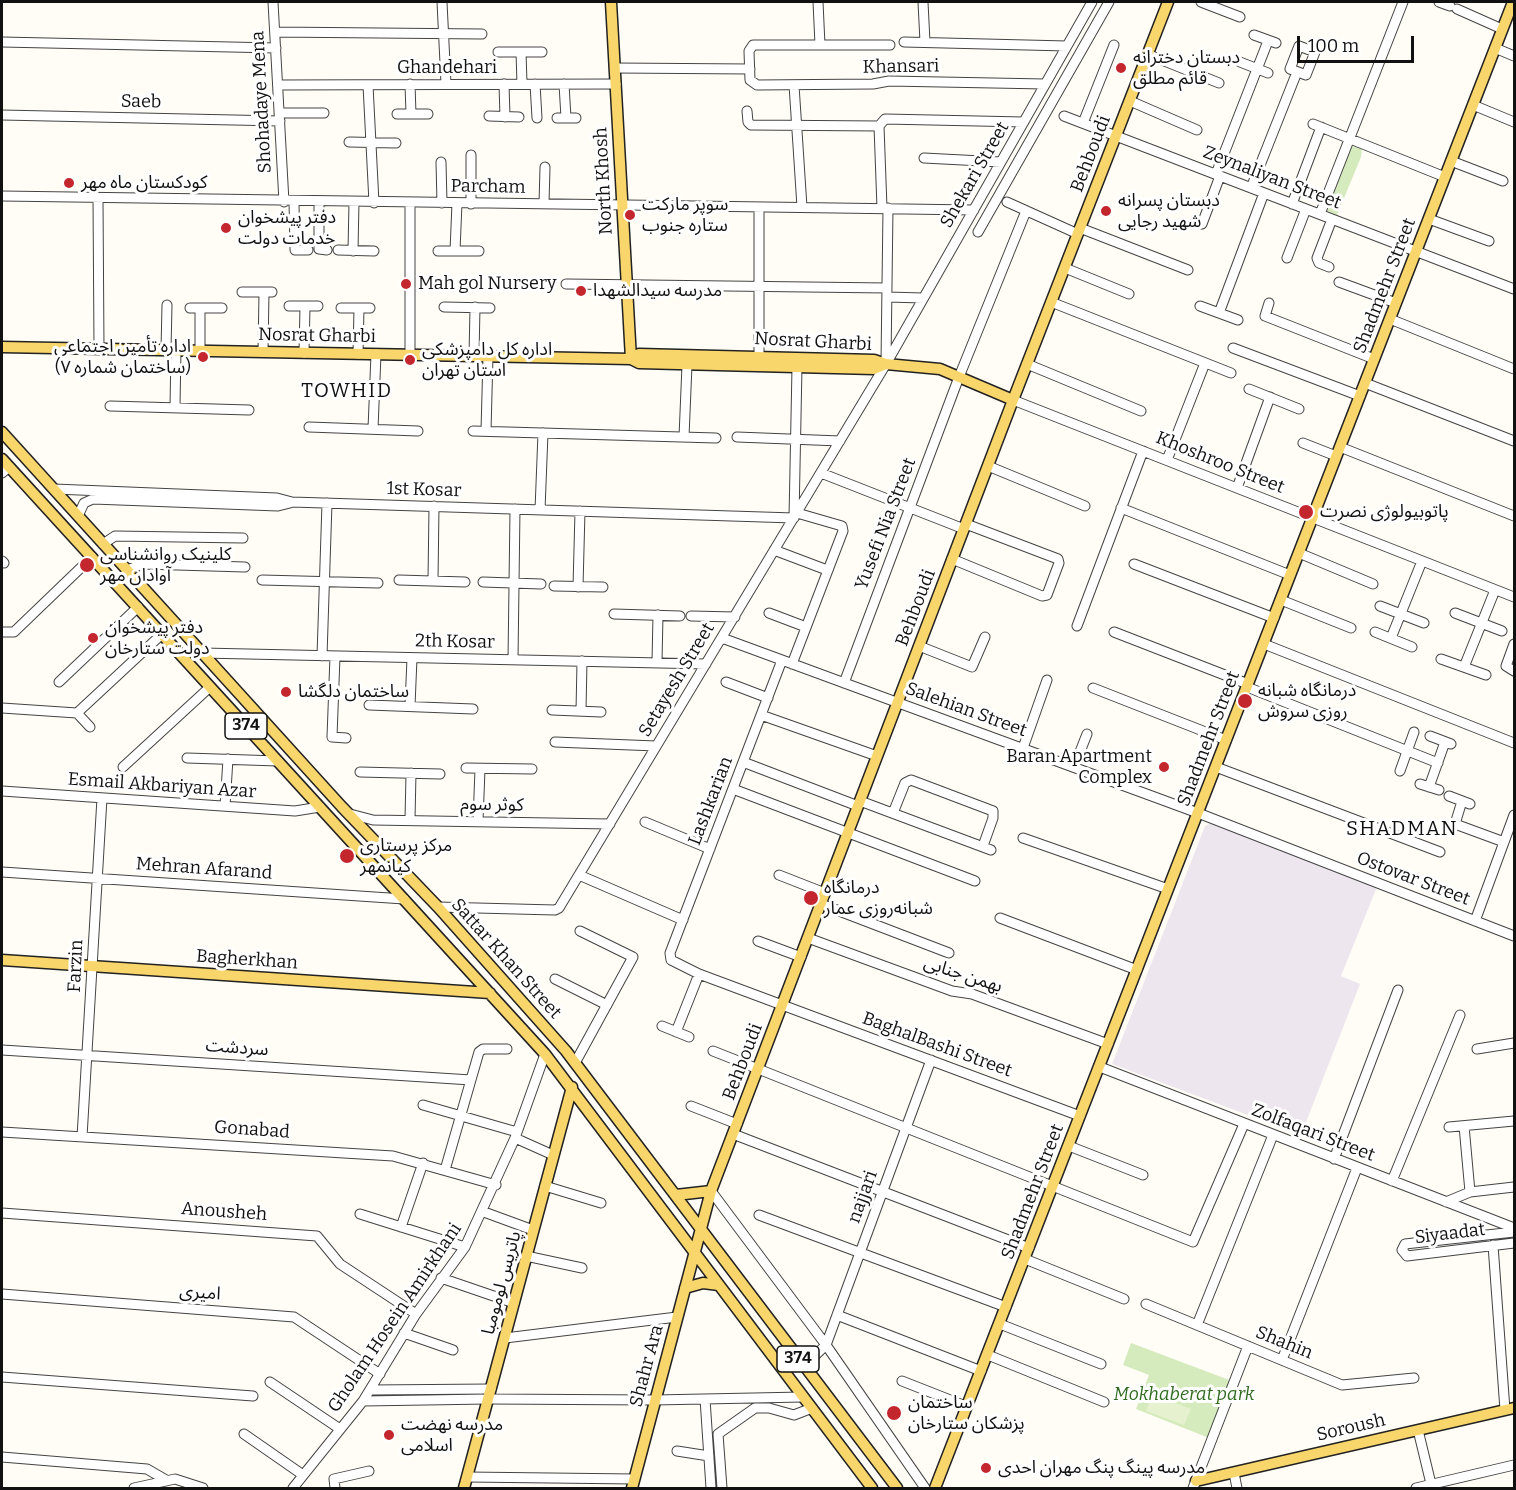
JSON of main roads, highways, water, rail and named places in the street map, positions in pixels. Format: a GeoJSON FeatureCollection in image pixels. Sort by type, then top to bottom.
{"type":"FeatureCollection","features":[{"type":"Feature","properties":{"kind":"main road","name":"North Khosh"},"geometry":{"type":"LineString","coordinates":[[611,2],[631,359]]}},
{"type":"Feature","properties":{"kind":"main road","name":"Behboudi"},"geometry":{"type":"LineString","coordinates":[[694,1252],[711,1191],[1013,400],[1168,2]]}},
{"type":"Feature","properties":{"kind":"main road","name":"Shadmehr Street"},"geometry":{"type":"LineString","coordinates":[[935,1488],[1513,2]]}},
{"type":"Feature","properties":{"kind":"main road","name":"Nosrat Gharbi"},"geometry":{"type":"LineString","coordinates":[[2,346],[631,359],[639,363],[687,365],[874,369],[886,364]]}},
{"type":"Feature","properties":{"kind":"main road","name":"Nosrat Gharbi"},"geometry":{"type":"LineString","coordinates":[[631,359],[639,354],[874,360],[886,364],[934,368],[1013,400]]}},
{"type":"Feature","properties":{"kind":"main road","name":"Sattar Khan Street"},"geometry":{"type":"LineString","coordinates":[[2,432],[346,810],[438,907],[575,1063],[897,1488]]}},
{"type":"Feature","properties":{"kind":"main road","name":"Sattar Khan Street"},"geometry":{"type":"LineString","coordinates":[[4,466],[92,557],[545,1054],[872,1488]]}},
{"type":"Feature","properties":{"kind":"main road"},"geometry":{"type":"LineString","coordinates":[[54,516],[68,505]]}},
{"type":"Feature","properties":{"kind":"main road"},"geometry":{"type":"LineString","coordinates":[[331,819],[339,817],[346,810]]}},
{"type":"Feature","properties":{"kind":"main road"},"geometry":{"type":"LineString","coordinates":[[353,843],[352,830],[367,832]]}},
{"type":"Feature","properties":{"kind":"main road","name":"Bagherkhan"},"geometry":{"type":"LineString","coordinates":[[2,960],[490,993]]}},
{"type":"Feature","properties":{"kind":"main road","name":"پاتریس لومومبا"},"geometry":{"type":"LineString","coordinates":[[465,1484],[572,1087]]}},
{"type":"Feature","properties":{"kind":"main road"},"geometry":{"type":"LineString","coordinates":[[676,1195],[711,1191]]}},
{"type":"Feature","properties":{"kind":"main road","name":"Shahr Ara"},"geometry":{"type":"LineString","coordinates":[[633,1484],[694,1252]]}},
{"type":"Feature","properties":{"kind":"main road"},"geometry":{"type":"LineString","coordinates":[[685,1288],[703,1283],[719,1285]]}},
{"type":"Feature","properties":{"kind":"main road","name":"Soroush"},"geometry":{"type":"LineString","coordinates":[[1194,1485],[1234,1473],[1510,1409]]}},
{"type":"Feature","properties":{"kind":"place","name":"دبستان دخترانه قائم مطلق"},"geometry":{"type":"Point","coordinates":[1121,68]}},
{"type":"Feature","properties":{"kind":"place","name":"کودکستان ماه مهر"},"geometry":{"type":"Point","coordinates":[69,183]}},
{"type":"Feature","properties":{"kind":"place","name":"دبستان پسرانه شهید رجایی"},"geometry":{"type":"Point","coordinates":[1106,211]}},
{"type":"Feature","properties":{"kind":"place","name":"سوپر مارکت ستاره جنوب"},"geometry":{"type":"Point","coordinates":[630,215]}},
{"type":"Feature","properties":{"kind":"place","name":"دفتر پیشخوان خدمات دولت"},"geometry":{"type":"Point","coordinates":[226,228]}},
{"type":"Feature","properties":{"kind":"place","name":"Mah gol Nursery"},"geometry":{"type":"Point","coordinates":[406,284]}},
{"type":"Feature","properties":{"kind":"place","name":"مدرسه سیدالشهدا"},"geometry":{"type":"Point","coordinates":[581,291]}},
{"type":"Feature","properties":{"kind":"place","name":"اداره تأمین اجتماعی (ساختمان شماره ۷)"},"geometry":{"type":"Point","coordinates":[203,357]}},
{"type":"Feature","properties":{"kind":"place","name":"اداره کل دامپزشکی استان تهران"},"geometry":{"type":"Point","coordinates":[410,360]}},
{"type":"Feature","properties":{"kind":"place","name":"پاتوبیولوژی نصرت"},"geometry":{"type":"Point","coordinates":[1306,512]}},
{"type":"Feature","properties":{"kind":"place","name":"کلینیک روانشناسی آوادان مهر"},"geometry":{"type":"Point","coordinates":[87,565]}},
{"type":"Feature","properties":{"kind":"place","name":"دفتر پیشخوان دولت ستارخان"},"geometry":{"type":"Point","coordinates":[93,638]}},
{"type":"Feature","properties":{"kind":"place","name":"ساختمان دلگشا"},"geometry":{"type":"Point","coordinates":[286,692]}},
{"type":"Feature","properties":{"kind":"place","name":"درمانگاه شبانه روزی سروش"},"geometry":{"type":"Point","coordinates":[1245,701]}},
{"type":"Feature","properties":{"kind":"place","name":"Baran Apartment Complex"},"geometry":{"type":"Point","coordinates":[1164,767]}},
{"type":"Feature","properties":{"kind":"place","name":"مرکز پرستاری کیانمهر"},"geometry":{"type":"Point","coordinates":[347,856]}},
{"type":"Feature","properties":{"kind":"place","name":"درمانگاه شبانه‌روزی عمار"},"geometry":{"type":"Point","coordinates":[811,898]}},
{"type":"Feature","properties":{"kind":"place","name":"ساختمان پزشکان ستارخان"},"geometry":{"type":"Point","coordinates":[894,1413]}},
{"type":"Feature","properties":{"kind":"place","name":"مدرسه نهضت اسلامی"},"geometry":{"type":"Point","coordinates":[389,1435]}},
{"type":"Feature","properties":{"kind":"place","name":"مدرسه پینگ پنگ مهران احدی"},"geometry":{"type":"Point","coordinates":[986,1468]}},
{"type":"Feature","properties":{"kind":"district","name":"TOWHID"},"geometry":{"type":"Point","coordinates":[347,391]}},
{"type":"Feature","properties":{"kind":"district","name":"SHADMAN"},"geometry":{"type":"Point","coordinates":[1402,829]}},
{"type":"Feature","properties":{"kind":"park label","name":"Mokhaberat park"},"geometry":{"type":"Point","coordinates":[1184,1395]}}]}
